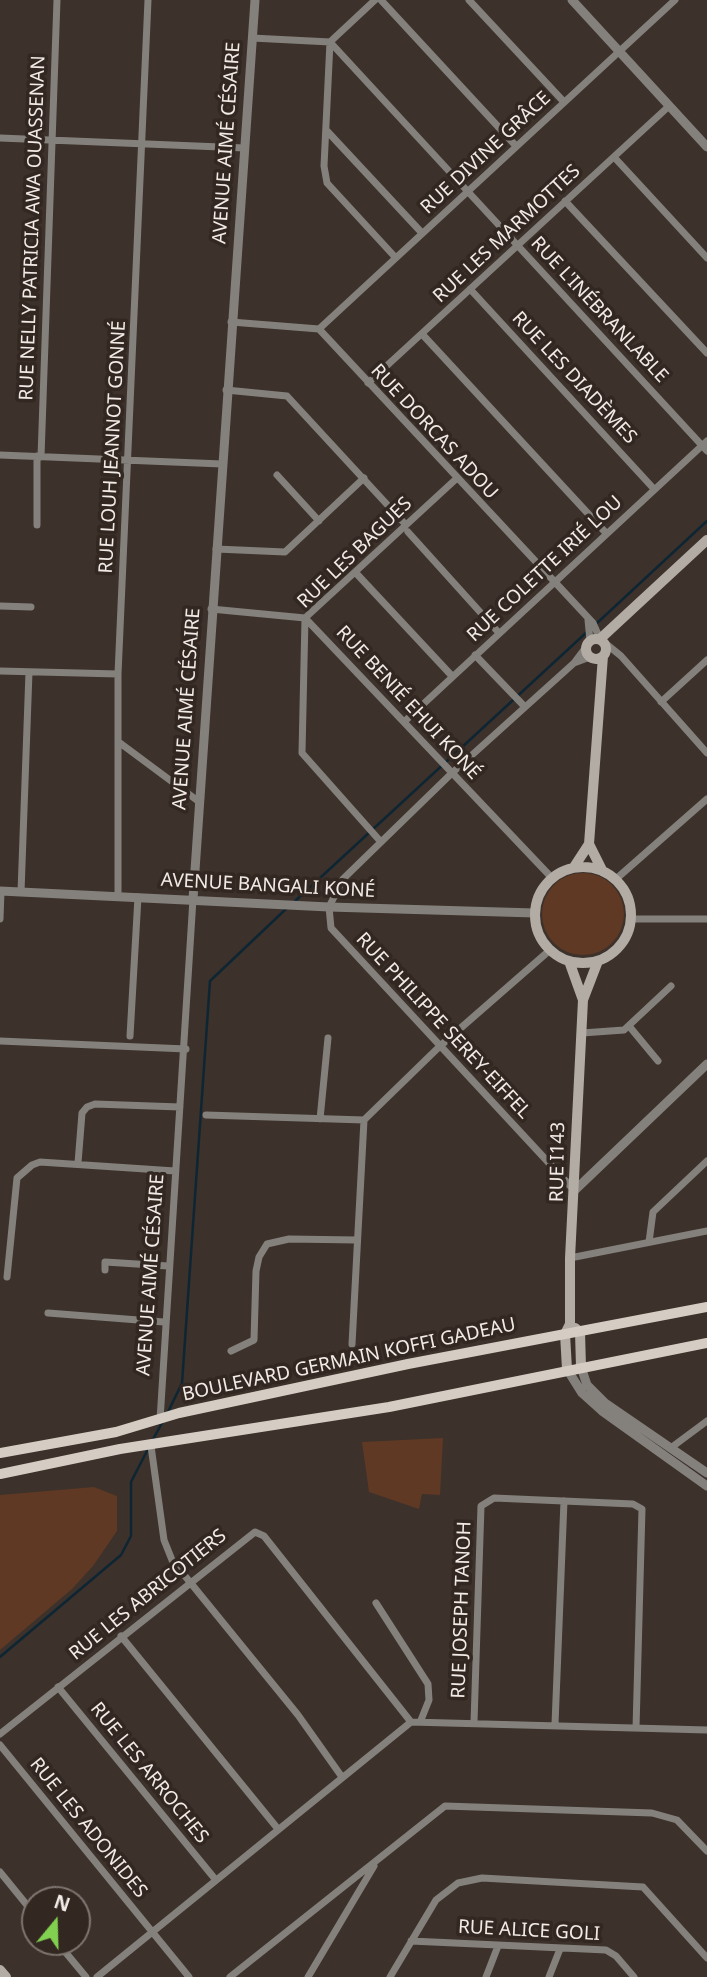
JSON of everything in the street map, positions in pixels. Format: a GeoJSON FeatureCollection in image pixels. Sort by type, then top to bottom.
{"type":"FeatureCollection","features":[{"type":"Feature","properties":{"kind":"main road"},"geometry":{"type":"LineString","coordinates":[[574,867],[602,870],[616,879],[628,897],[632,919],[622,945],[598,961],[569,961],[550,950],[539,934],[535,913],[541,891],[552,878],[574,867],[589,844],[599,679],[594,640],[707,540]]}},
{"type":"Feature","properties":{"kind":"main road"},"geometry":{"type":"LineString","coordinates":[[589,844],[602,870]]}},
{"type":"Feature","properties":{"kind":"main road","name":"RUE I143"},"geometry":{"type":"LineString","coordinates":[[569,961],[583,1000]]}},
{"type":"Feature","properties":{"kind":"main road","name":"RUE I143"},"geometry":{"type":"LineString","coordinates":[[567,1370],[569,1208],[574,1191],[583,1000],[598,961]]}},
{"type":"Feature","properties":{"kind":"main road","name":"BOULEVARD GERMAIN KOFFI GADEAU"},"geometry":{"type":"LineString","coordinates":[[0,1453],[116,1432],[252,1397],[567,1329],[580,1332],[707,1307]]}},
{"type":"Feature","properties":{"kind":"main road"},"geometry":{"type":"LineString","coordinates":[[580,1332],[582,1367]]}},
{"type":"Feature","properties":{"kind":"main road"},"geometry":{"type":"LineString","coordinates":[[0,1474],[120,1449],[151,1447],[389,1407],[707,1343]]}},
{"type":"Feature","properties":{"kind":"main road"},"geometry":{"type":"LineString","coordinates":[[0,1970],[6,1977]]}},
{"type":"Feature","properties":{"kind":"street","name":"RUE NELLY PATRICIA AWA OUASSENAN"},"geometry":{"type":"LineString","coordinates":[[37,525],[57,0]]}},
{"type":"Feature","properties":{"kind":"street","name":"RUE LOUH JEANNOT GONNÉ"},"geometry":{"type":"LineString","coordinates":[[118,895],[118,674],[148,0]]}},
{"type":"Feature","properties":{"kind":"street","name":"AVENUE AIMÉ CÉSAIRE"},"geometry":{"type":"LineString","coordinates":[[160,1420],[167,1266],[186,1049],[198,801],[255,0]]}},
{"type":"Feature","properties":{"kind":"street"},"geometry":{"type":"LineString","coordinates":[[375,0],[330,42],[324,166],[327,183],[396,257]]}},
{"type":"Feature","properties":{"kind":"street"},"geometry":{"type":"LineString","coordinates":[[381,0],[516,146]]}},
{"type":"Feature","properties":{"kind":"street"},"geometry":{"type":"LineString","coordinates":[[468,0],[564,102]]}},
{"type":"Feature","properties":{"kind":"street"},"geometry":{"type":"LineString","coordinates":[[572,0],[707,147]]}},
{"type":"Feature","properties":{"kind":"street","name":"RUE DIVINE GRÂCE"},"geometry":{"type":"LineString","coordinates":[[319,329],[675,0]]}},
{"type":"Feature","properties":{"kind":"street"},"geometry":{"type":"LineString","coordinates":[[252,38],[330,42]]}},
{"type":"Feature","properties":{"kind":"street","name":"RUE L'INÉBRANLABLE"},"geometry":{"type":"LineString","coordinates":[[330,42],[705,446]]}},
{"type":"Feature","properties":{"kind":"street","name":"RUE LES MARMOTTES"},"geometry":{"type":"LineString","coordinates":[[368,383],[668,107]]}},
{"type":"Feature","properties":{"kind":"street"},"geometry":{"type":"LineString","coordinates":[[326,131],[422,233]]}},
{"type":"Feature","properties":{"kind":"street"},"geometry":{"type":"LineString","coordinates":[[0,138],[245,148]]}},
{"type":"Feature","properties":{"kind":"street"},"geometry":{"type":"LineString","coordinates":[[614,157],[707,258]]}},
{"type":"Feature","properties":{"kind":"street"},"geometry":{"type":"LineString","coordinates":[[565,201],[707,353]]}},
{"type":"Feature","properties":{"kind":"street","name":"RUE LES DIADÈMES"},"geometry":{"type":"LineString","coordinates":[[470,289],[654,489]]}},
{"type":"Feature","properties":{"kind":"street"},"geometry":{"type":"LineString","coordinates":[[231,322],[319,329]]}},
{"type":"Feature","properties":{"kind":"street","name":"RUE DORCAS ADOU"},"geometry":{"type":"LineString","coordinates":[[319,329],[552,583],[594,640]]}},
{"type":"Feature","properties":{"kind":"street"},"geometry":{"type":"LineString","coordinates":[[422,334],[606,533]]}},
{"type":"Feature","properties":{"kind":"street"},"geometry":{"type":"LineString","coordinates":[[226,390],[287,396],[364,478],[499,633]]}},
{"type":"Feature","properties":{"kind":"street","name":"RUE COLETTE IRIÉ LOU"},"geometry":{"type":"LineString","coordinates":[[405,721],[654,489],[705,446]]}},
{"type":"Feature","properties":{"kind":"street"},"geometry":{"type":"LineString","coordinates":[[0,455],[222,464]]}},
{"type":"Feature","properties":{"kind":"street"},"geometry":{"type":"LineString","coordinates":[[277,475],[319,521]]}},
{"type":"Feature","properties":{"kind":"street"},"geometry":{"type":"LineString","coordinates":[[216,549],[285,552],[364,478]]}},
{"type":"Feature","properties":{"kind":"street","name":"RUE LES BAGUES"},"geometry":{"type":"LineString","coordinates":[[381,842],[308,763],[302,753],[305,618],[407,529],[456,479]]}},
{"type":"Feature","properties":{"kind":"street"},"geometry":{"type":"LineString","coordinates":[[355,572],[452,676]]}},
{"type":"Feature","properties":{"kind":"street"},"geometry":{"type":"LineString","coordinates":[[0,606],[31,607]]}},
{"type":"Feature","properties":{"kind":"street"},"geometry":{"type":"LineString","coordinates":[[211,609],[305,618]]}},
{"type":"Feature","properties":{"kind":"street","name":"RUE BENIÉ EHUI KONÉ"},"geometry":{"type":"LineString","coordinates":[[305,618],[552,878]]}},
{"type":"Feature","properties":{"kind":"street"},"geometry":{"type":"LineString","coordinates":[[328,907],[343,879],[452,773],[574,663],[594,640],[621,656],[707,752]]}},
{"type":"Feature","properties":{"kind":"street"},"geometry":{"type":"LineString","coordinates":[[475,655],[525,707]]}},
{"type":"Feature","properties":{"kind":"street"},"geometry":{"type":"LineString","coordinates":[[661,702],[707,660]]}},
{"type":"Feature","properties":{"kind":"street"},"geometry":{"type":"LineString","coordinates":[[0,671],[118,674]]}},
{"type":"Feature","properties":{"kind":"street"},"geometry":{"type":"LineString","coordinates":[[21,892],[29,672]]}},
{"type":"Feature","properties":{"kind":"street"},"geometry":{"type":"LineString","coordinates":[[120,743],[198,801]]}},
{"type":"Feature","properties":{"kind":"street"},"geometry":{"type":"LineString","coordinates":[[616,879],[707,799]]}},
{"type":"Feature","properties":{"kind":"street"},"geometry":{"type":"LineString","coordinates":[[0,919],[1,891]]}},
{"type":"Feature","properties":{"kind":"street","name":"AVENUE BANGALI KONÉ"},"geometry":{"type":"LineString","coordinates":[[1,891],[328,907],[535,913]]}},
{"type":"Feature","properties":{"kind":"street"},"geometry":{"type":"LineString","coordinates":[[130,1036],[138,897]]}},
{"type":"Feature","properties":{"kind":"street","name":"RUE PHILIPPE SEREY-EIFFEL"},"geometry":{"type":"LineString","coordinates":[[328,907],[331,928],[574,1191]]}},
{"type":"Feature","properties":{"kind":"street"},"geometry":{"type":"LineString","coordinates":[[632,919],[707,919]]}},
{"type":"Feature","properties":{"kind":"street"},"geometry":{"type":"LineString","coordinates":[[352,1344],[365,1120],[439,1047],[550,950]]}},
{"type":"Feature","properties":{"kind":"street"},"geometry":{"type":"LineString","coordinates":[[582,1033],[617,1032],[629,1027],[671,986]]}},
{"type":"Feature","properties":{"kind":"street"},"geometry":{"type":"LineString","coordinates":[[629,1027],[659,1061]]}},
{"type":"Feature","properties":{"kind":"street"},"geometry":{"type":"LineString","coordinates":[[320,1119],[328,1038]]}},
{"type":"Feature","properties":{"kind":"street"},"geometry":{"type":"LineString","coordinates":[[0,1041],[186,1049]]}},
{"type":"Feature","properties":{"kind":"street"},"geometry":{"type":"LineString","coordinates":[[574,1191],[707,1064]]}},
{"type":"Feature","properties":{"kind":"street"},"geometry":{"type":"LineString","coordinates":[[78,1163],[82,1113],[87,1107],[95,1104],[180,1107]]}},
{"type":"Feature","properties":{"kind":"street"},"geometry":{"type":"LineString","coordinates":[[206,1115],[365,1120]]}},
{"type":"Feature","properties":{"kind":"street"},"geometry":{"type":"LineString","coordinates":[[649,1242],[653,1212],[707,1161]]}},
{"type":"Feature","properties":{"kind":"street"},"geometry":{"type":"LineString","coordinates":[[7,1277],[20,1172],[40,1162],[175,1171]]}},
{"type":"Feature","properties":{"kind":"street"},"geometry":{"type":"LineString","coordinates":[[570,1258],[707,1231]]}},
{"type":"Feature","properties":{"kind":"street"},"geometry":{"type":"LineString","coordinates":[[231,1351],[254,1340],[256,1271],[259,1257],[267,1244],[289,1239],[357,1240]]}},
{"type":"Feature","properties":{"kind":"street"},"geometry":{"type":"LineString","coordinates":[[105,1270],[105,1262],[167,1266]]}},
{"type":"Feature","properties":{"kind":"street"},"geometry":{"type":"LineString","coordinates":[[48,1313],[164,1322]]}},
{"type":"Feature","properties":{"kind":"street"},"geometry":{"type":"LineString","coordinates":[[582,1367],[587,1385],[605,1404],[707,1473]]}},
{"type":"Feature","properties":{"kind":"street"},"geometry":{"type":"LineString","coordinates":[[567,1370],[573,1381],[602,1411],[707,1486]]}},
{"type":"Feature","properties":{"kind":"street"},"geometry":{"type":"LineString","coordinates":[[656,1447],[672,1447],[707,1421]]}},
{"type":"Feature","properties":{"kind":"street"},"geometry":{"type":"LineString","coordinates":[[151,1447],[164,1540],[172,1560],[289,1704],[342,1777]]}},
{"type":"Feature","properties":{"kind":"street","name":"RUE JOSEPH TANOH"},"geometry":{"type":"LineString","coordinates":[[474,1722],[481,1506],[494,1498],[633,1503],[642,1509],[636,1728]]}},
{"type":"Feature","properties":{"kind":"street"},"geometry":{"type":"LineString","coordinates":[[555,1724],[564,1501]]}},
{"type":"Feature","properties":{"kind":"street","name":"RUE LES ABRICOTIERS"},"geometry":{"type":"LineString","coordinates":[[0,1734],[249,1534],[260,1533],[411,1722]]}},
{"type":"Feature","properties":{"kind":"street"},"geometry":{"type":"LineString","coordinates":[[376,1603],[428,1684],[429,1700],[421,1720]]}},
{"type":"Feature","properties":{"kind":"street"},"geometry":{"type":"LineString","coordinates":[[121,1636],[278,1829]]}},
{"type":"Feature","properties":{"kind":"street","name":"RUE LES ARROCHES"},"geometry":{"type":"LineString","coordinates":[[58,1687],[215,1880]]}},
{"type":"Feature","properties":{"kind":"street"},"geometry":{"type":"LineString","coordinates":[[97,1977],[411,1722],[421,1720],[707,1730]]}},
{"type":"Feature","properties":{"kind":"street","name":"RUE LES ADONIDES"},"geometry":{"type":"LineString","coordinates":[[0,1745],[190,1977]]}},
{"type":"Feature","properties":{"kind":"street"},"geometry":{"type":"LineString","coordinates":[[230,1977],[438,1809],[455,1805],[652,1813],[677,1820],[707,1851]]}},
{"type":"Feature","properties":{"kind":"street"},"geometry":{"type":"LineString","coordinates":[[308,1977],[377,1860]]}},
{"type":"Feature","properties":{"kind":"street"},"geometry":{"type":"LineString","coordinates":[[0,1872],[21,1898]]}},
{"type":"Feature","properties":{"kind":"street"},"geometry":{"type":"LineString","coordinates":[[390,1977],[436,1900],[458,1883],[468,1880],[629,1884],[647,1889],[707,1958]]}},
{"type":"Feature","properties":{"kind":"street","name":"RUE ALICE GOLI"},"geometry":{"type":"LineString","coordinates":[[411,1941],[609,1951],[634,1977]]}},
{"type":"Feature","properties":{"kind":"street"},"geometry":{"type":"LineString","coordinates":[[486,1977],[498,1947]]}},
{"type":"Feature","properties":{"kind":"street"},"geometry":{"type":"LineString","coordinates":[[549,1977],[560,1949]]}},
{"type":"Feature","properties":{"kind":"street"},"geometry":{"type":"LineString","coordinates":[[69,1956],[86,1977]]}},
{"type":"Feature","properties":{"kind":"shaded area"},"geometry":{"type":"Polygon","coordinates":[[[583,873],[599,876],[612,885],[621,898],[624,914],[621,930],[612,943],[599,952],[583,955],[567,952],[554,943],[545,930],[542,914],[545,898],[554,885],[567,876],[583,873]]]}},
{"type":"Feature","properties":{"kind":"shaded area"},"geometry":{"type":"Polygon","coordinates":[[[443,1438],[440,1495],[422,1494],[419,1509],[369,1492],[362,1442],[443,1438]]]}},
{"type":"Feature","properties":{"kind":"shaded area"},"geometry":{"type":"Polygon","coordinates":[[[94,1487],[117,1496],[117,1531],[93,1566],[72,1589],[0,1650],[0,1495],[94,1487]]]}},
{"type":"Feature","properties":{"kind":"waterway"},"geometry":{"type":"LineString","coordinates":[[596,624],[707,521]]}},
{"type":"Feature","properties":{"kind":"waterway"},"geometry":{"type":"LineString","coordinates":[[295,901],[588,631]]}},
{"type":"Feature","properties":{"kind":"waterway"},"geometry":{"type":"LineString","coordinates":[[167,1414],[182,1383],[210,981],[287,908]]}},
{"type":"Feature","properties":{"kind":"waterway"},"geometry":{"type":"LineString","coordinates":[[152,1441],[162,1423]]}},
{"type":"Feature","properties":{"kind":"waterway"},"geometry":{"type":"LineString","coordinates":[[0,1657],[121,1555],[131,1536],[131,1482],[149,1447]]}}]}
